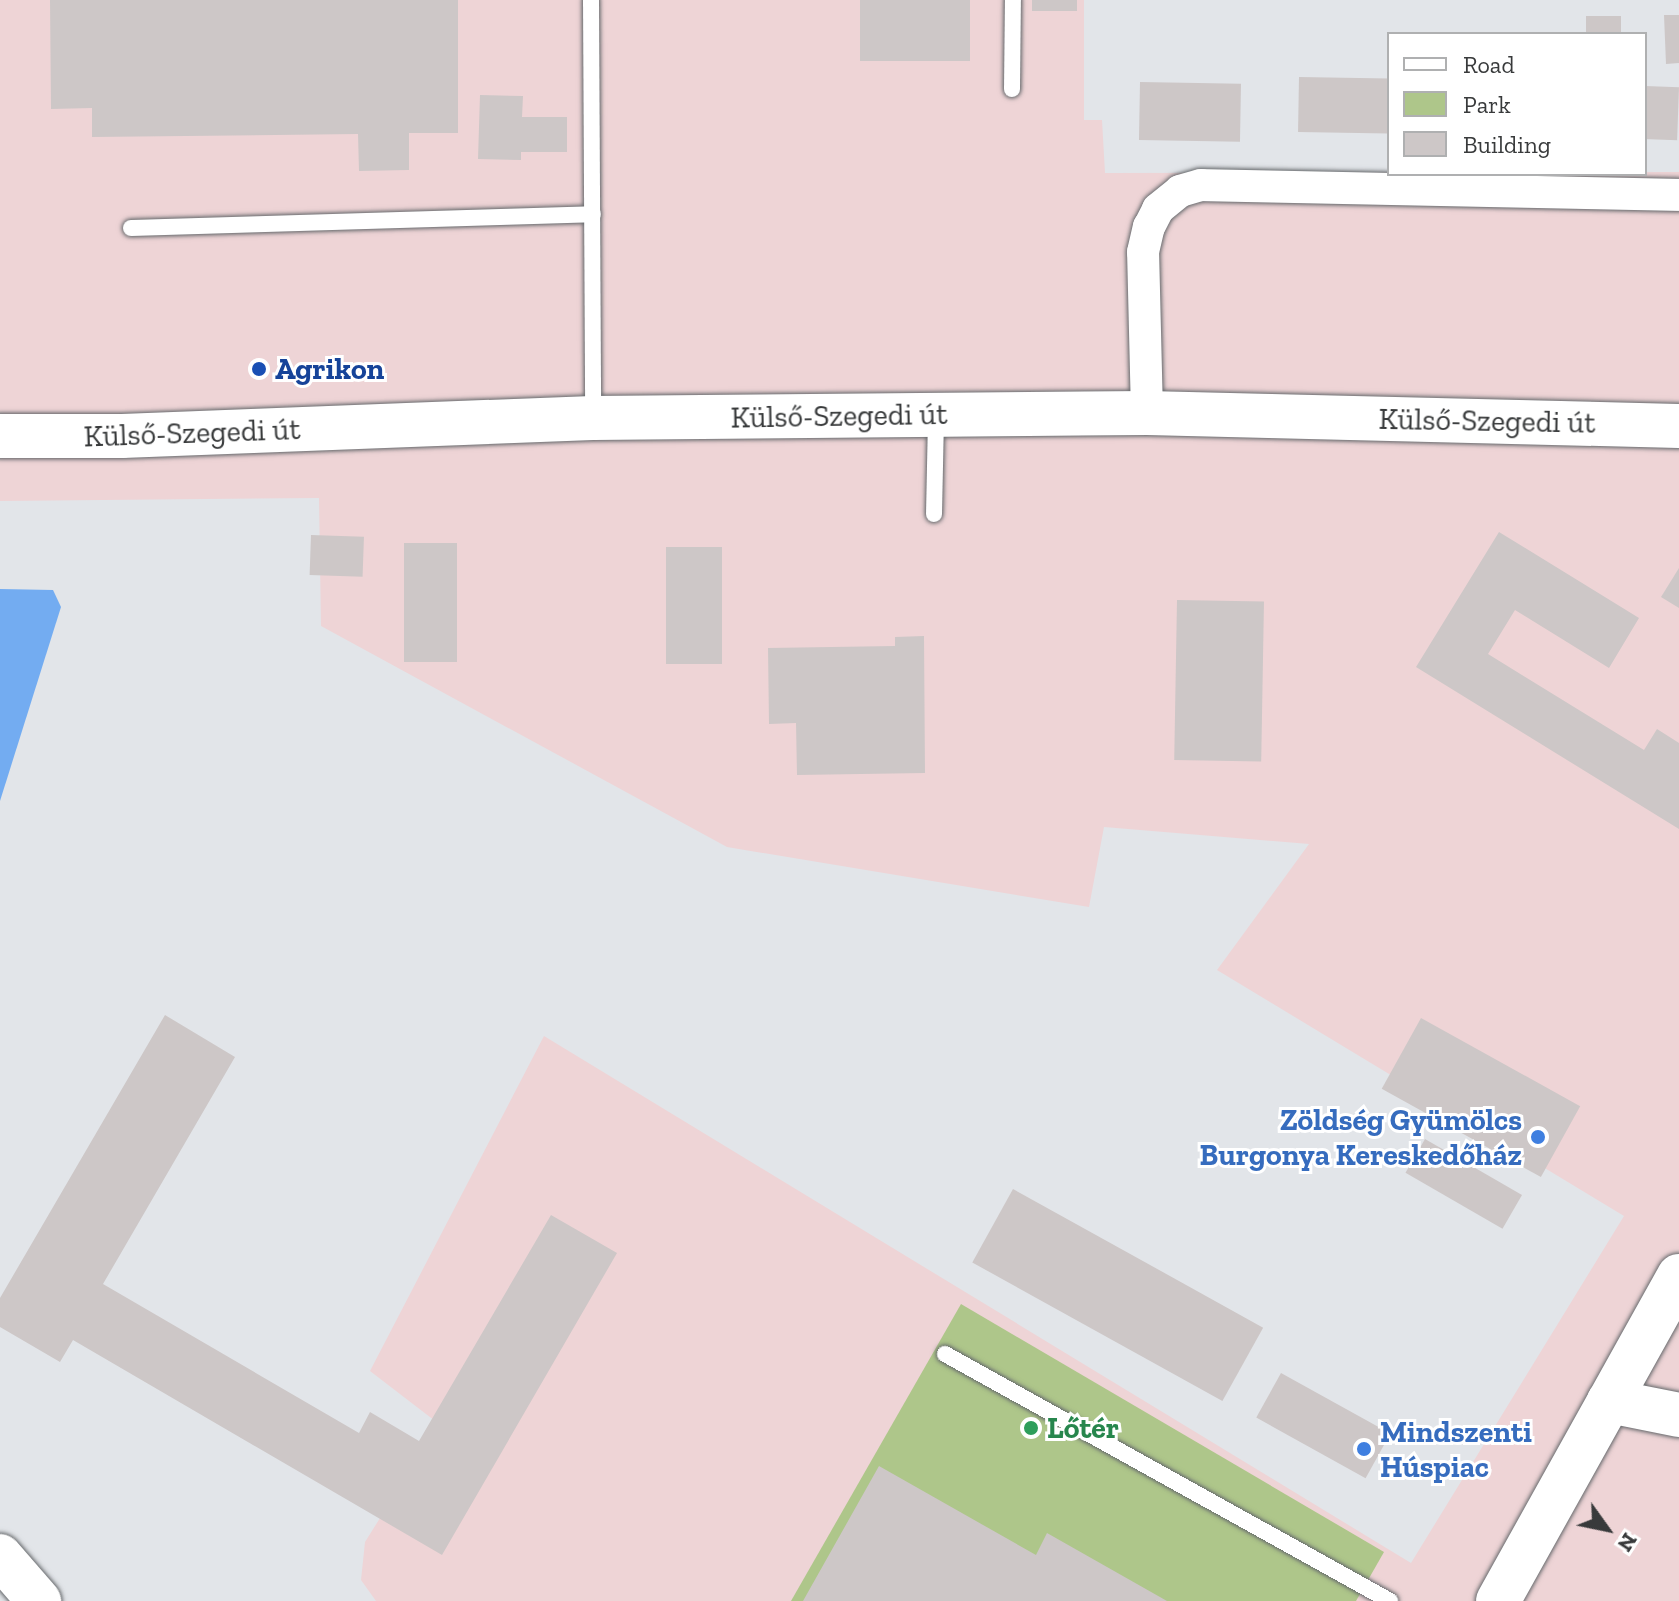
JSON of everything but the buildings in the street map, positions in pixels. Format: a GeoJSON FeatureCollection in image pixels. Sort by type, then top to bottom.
{"type":"FeatureCollection","features":[{"type":"Feature","properties":{"kind":"street"},"geometry":{"type":"LineString","coordinates":[[1147,413],[1143,252],[1149,227],[1158,209],[1180,191],[1201,185],[1679,195]]}},
{"type":"Feature","properties":{"kind":"street","name":"Külső-Szegedi út"},"geometry":{"type":"LineString","coordinates":[[0,436],[122,436],[593,418],[1147,413],[1679,426]]}},
{"type":"Feature","properties":{"kind":"street"},"geometry":{"type":"LineString","coordinates":[[1498,1601],[1679,1276]]}},
{"type":"Feature","properties":{"kind":"street"},"geometry":{"type":"LineString","coordinates":[[1609,1401],[1679,1415]]}},
{"type":"Feature","properties":{"kind":"street"},"geometry":{"type":"LineString","coordinates":[[0,1556],[39,1601]]}},
{"type":"Feature","properties":{"kind":"lane"},"geometry":{"type":"LineString","coordinates":[[591,0],[593,418]]}},
{"type":"Feature","properties":{"kind":"lane"},"geometry":{"type":"LineString","coordinates":[[1012,89],[1013,0]]}},
{"type":"Feature","properties":{"kind":"lane"},"geometry":{"type":"LineString","coordinates":[[131,228],[593,214]]}},
{"type":"Feature","properties":{"kind":"lane"},"geometry":{"type":"LineString","coordinates":[[934,514],[936,415]]}},
{"type":"Feature","properties":{"kind":"lane"},"geometry":{"type":"LineString","coordinates":[[945,1354],[1390,1601]]}},
{"type":"Feature","properties":{"kind":"shaded area"},"geometry":{"type":"Polygon","coordinates":[[[0,0],[1084,0],[1084,120],[1102,120],[1105,173],[1647,176],[1647,172],[1679,172],[1679,1601],[376,1601],[361,1580],[365,1542],[439,1424],[370,1371],[544,1036],[1411,1563],[1624,1216],[1217,970],[1309,844],[1104,827],[1089,907],[727,847],[321,626],[319,498],[0,501],[0,0]]]}},
{"type":"Feature","properties":{"kind":"green space","name":"Lőtér"},"geometry":{"type":"Polygon","coordinates":[[[961,1304],[1384,1552],[1356,1601],[791,1601],[961,1304]]]}},
{"type":"Feature","properties":{"kind":"water"},"geometry":{"type":"Polygon","coordinates":[[[0,589],[53,590],[61,607],[0,801],[0,589]]]}},
{"type":"Feature","properties":{"kind":"place","name":"Agrikon"},"geometry":{"type":"Point","coordinates":[259,369]}},
{"type":"Feature","properties":{"kind":"place","name":"Zöldség Gyümölcs Burgonya Kereskedőház"},"geometry":{"type":"Point","coordinates":[1538,1137]}},
{"type":"Feature","properties":{"kind":"place","name":"Lőtér"},"geometry":{"type":"Point","coordinates":[1031,1428]}},
{"type":"Feature","properties":{"kind":"place","name":"Mindszenti Húspiac"},"geometry":{"type":"Point","coordinates":[1364,1449]}}]}
